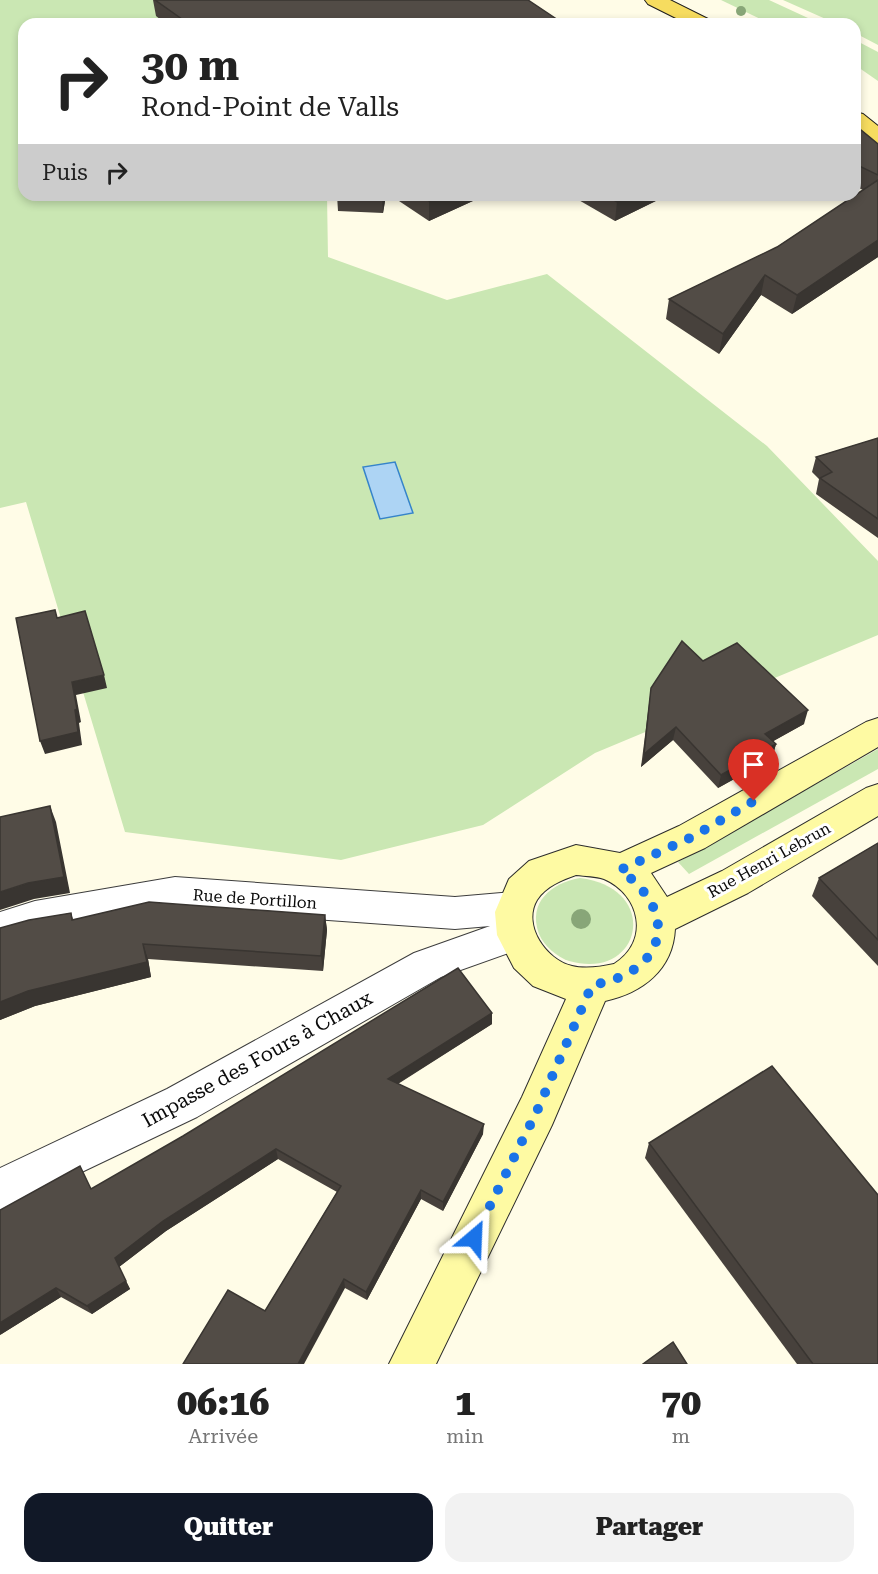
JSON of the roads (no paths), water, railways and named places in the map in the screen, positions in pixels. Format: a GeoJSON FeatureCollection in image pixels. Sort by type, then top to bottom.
{"type":"FeatureCollection","features":[{"type":"Feature","properties":{"kind":"main road"},"geometry":{"type":"LineString","coordinates":[[655,0],[691,18]]}},
{"type":"Feature","properties":{"kind":"main road"},"geometry":{"type":"LineString","coordinates":[[861,124],[878,137]]}},
{"type":"Feature","properties":{"kind":"street"},"geometry":{"type":"LineString","coordinates":[[620,870],[692,837],[878,731]]}},
{"type":"Feature","properties":{"kind":"street","name":"Rue Henri Lebrun"},"geometry":{"type":"LineString","coordinates":[[657,920],[735,882],[878,798]]}},
{"type":"Feature","properties":{"kind":"street"},"geometry":{"type":"LineString","coordinates":[[576,860],[599,862],[620,870],[639,883],[651,900],[657,920],[656,940],[649,957],[634,972],[615,981],[592,985],[572,983],[552,976],[536,965],[523,951],[514,921],[520,890],[535,874],[554,864],[576,860]]}},
{"type":"Feature","properties":{"kind":"street","name":"Rue de Portillon"},"geometry":{"type":"LineString","coordinates":[[0,928],[35,917],[175,893],[455,913],[514,921]]}},
{"type":"Feature","properties":{"kind":"street","name":"Impasse des Fours à Chaux"},"geometry":{"type":"LineString","coordinates":[[0,1190],[182,1103],[428,965],[514,921]]}},
{"type":"Feature","properties":{"kind":"street"},"geometry":{"type":"LineString","coordinates":[[412,1364],[537,1111],[592,985]]}},
{"type":"Feature","properties":{"kind":"water"},"geometry":{"type":"Polygon","coordinates":[[[395,462],[413,513],[380,519],[363,467],[395,462]]]}}]}
